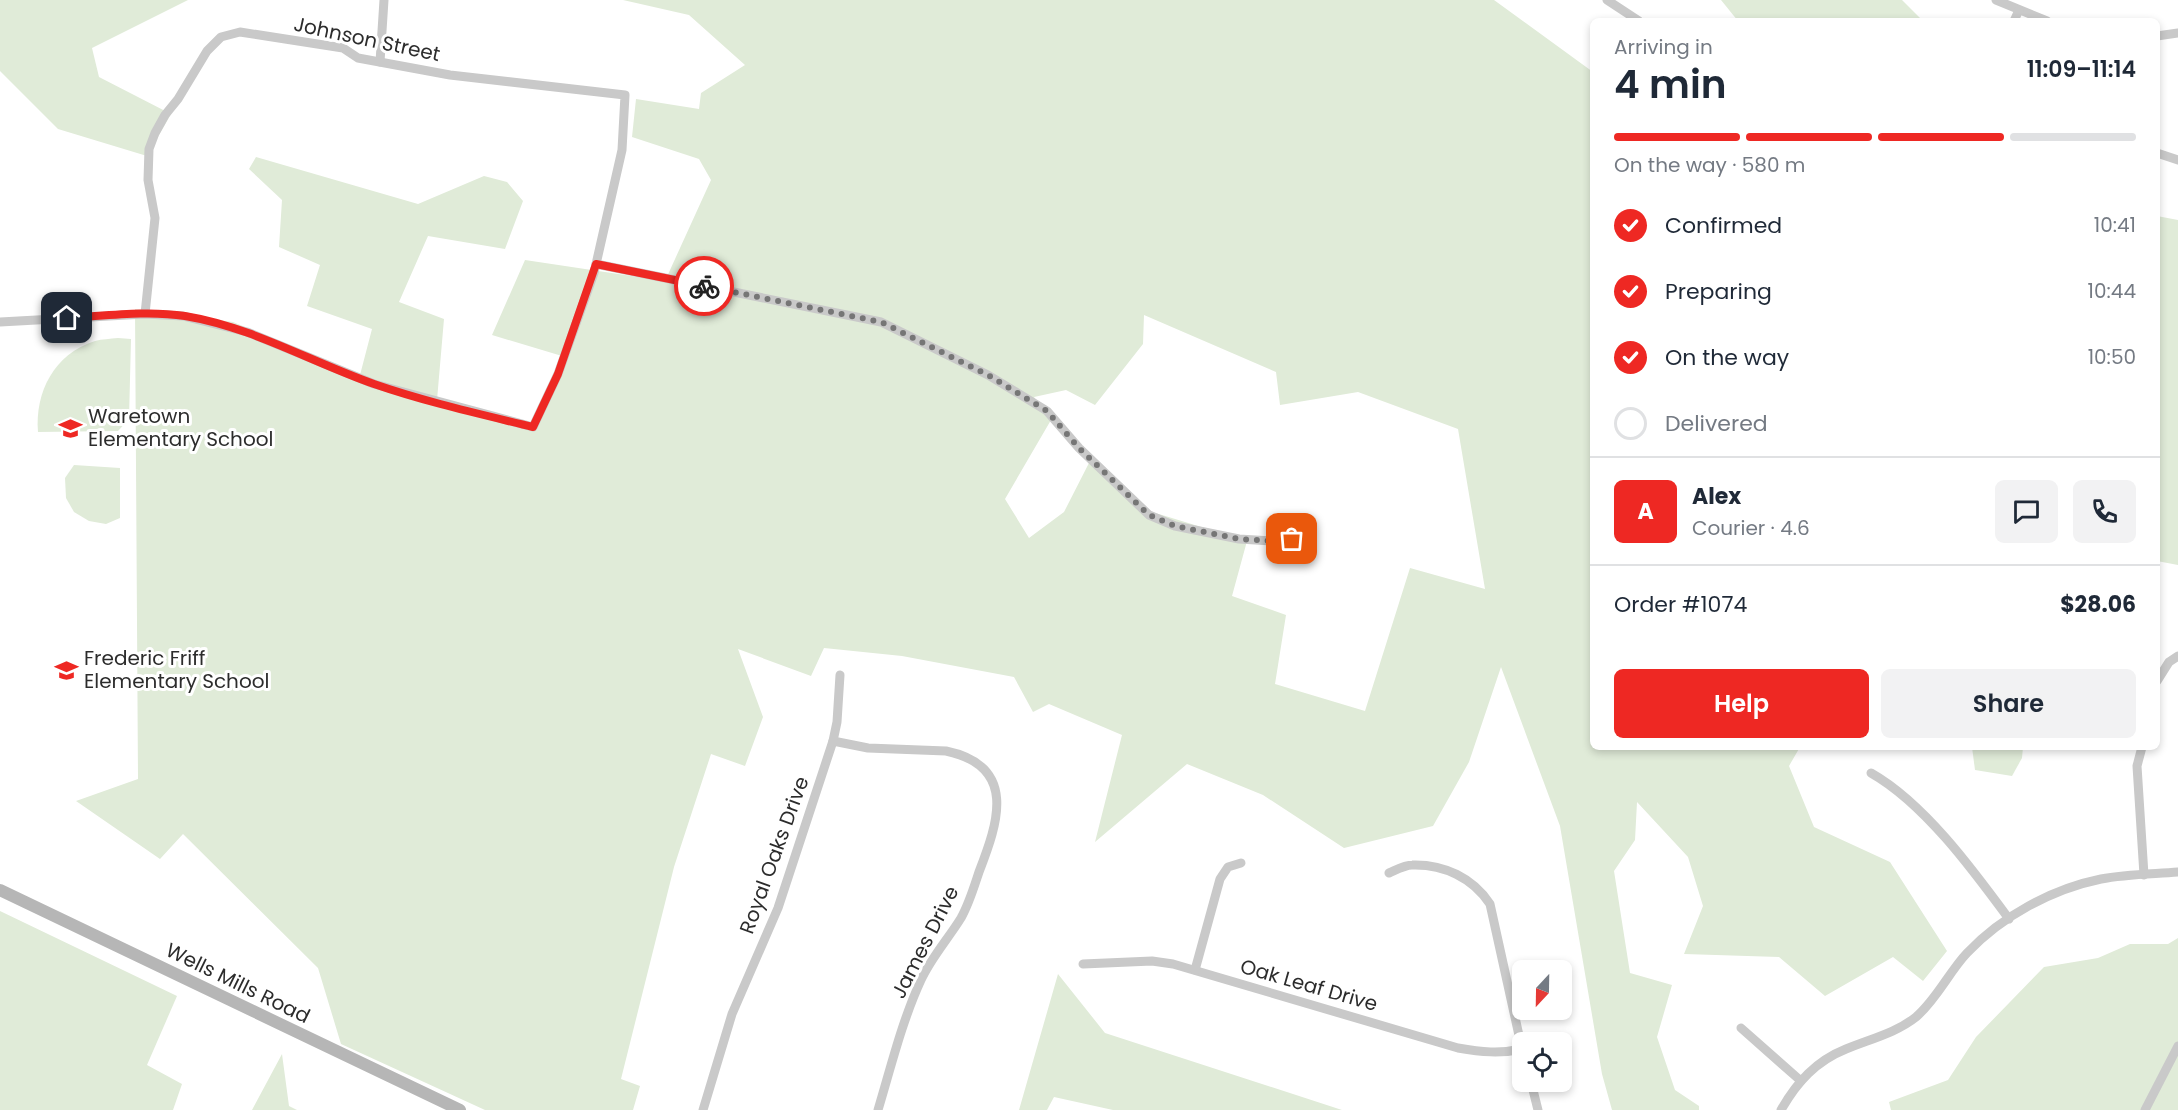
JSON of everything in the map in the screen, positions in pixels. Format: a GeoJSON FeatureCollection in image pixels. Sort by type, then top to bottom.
{"type":"FeatureCollection","features":[{"type":"Feature","properties":{"kind":"main road","name":"Wells Mills Road"},"geometry":{"type":"LineString","coordinates":[[0,890],[460,1110]]}},
{"type":"Feature","properties":{"kind":"street"},"geometry":{"type":"LineString","coordinates":[[380,62],[384,0]]}},
{"type":"Feature","properties":{"kind":"street"},"geometry":{"type":"LineString","coordinates":[[1607,0],[1634,18]]}},
{"type":"Feature","properties":{"kind":"street"},"geometry":{"type":"LineString","coordinates":[[1996,0],[2039,18]]}},
{"type":"Feature","properties":{"kind":"street"},"geometry":{"type":"LineString","coordinates":[[2015,18],[2019,10]]}},
{"type":"Feature","properties":{"kind":"street","name":"Johnson Street"},"geometry":{"type":"LineString","coordinates":[[145,314],[155,218],[148,180],[149,149],[165,115],[214,43],[221,37],[240,33],[343,48],[358,58],[450,75],[625,95],[622,150],[596,264]]}},
{"type":"Feature","properties":{"kind":"street"},"geometry":{"type":"LineString","coordinates":[[2160,36],[2178,33]]}},
{"type":"Feature","properties":{"kind":"street"},"geometry":{"type":"LineString","coordinates":[[2160,154],[2178,160]]}},
{"type":"Feature","properties":{"kind":"street"},"geometry":{"type":"LineString","coordinates":[[0,322],[145,314],[183,316],[247,332],[374,384],[533,427],[558,374],[596,264],[881,322],[960,360],[1047,411],[1079,448],[1149,515],[1175,526],[1239,539],[1272,541],[1292,539]]}},
{"type":"Feature","properties":{"kind":"street"},"geometry":{"type":"LineString","coordinates":[[2160,676],[2169,662],[2178,656]]}},
{"type":"Feature","properties":{"kind":"street","name":"Royal Oaks Drive"},"geometry":{"type":"LineString","coordinates":[[703,1110],[732,1014],[778,908],[833,741],[837,722],[840,675]]}},
{"type":"Feature","properties":{"kind":"street","name":"James Drive"},"geometry":{"type":"LineString","coordinates":[[833,741],[868,748],[946,751],[959,754],[982,768],[993,784],[998,800],[998,815],[993,837],[962,916],[922,976],[913,997],[878,1110]]}},
{"type":"Feature","properties":{"kind":"street"},"geometry":{"type":"LineString","coordinates":[[2141,750],[2137,766],[2144,875]]}},
{"type":"Feature","properties":{"kind":"street"},"geometry":{"type":"LineString","coordinates":[[1871,773],[1905,798],[1951,844],[2009,919]]}},
{"type":"Feature","properties":{"kind":"street"},"geometry":{"type":"LineString","coordinates":[[1195,970],[1220,879],[1228,867],[1241,863]]}},
{"type":"Feature","properties":{"kind":"street"},"geometry":{"type":"LineString","coordinates":[[1389,873],[1410,865],[1444,870],[1465,878],[1482,892],[1490,904],[1518,1032]]}},
{"type":"Feature","properties":{"kind":"street"},"geometry":{"type":"LineString","coordinates":[[1781,1110],[1808,1072],[1824,1060],[1900,1027],[1917,1016],[1967,953],[2026,907],[2072,886],[2104,878],[2178,872]]}},
{"type":"Feature","properties":{"kind":"street","name":"Oak Leaf Drive"},"geometry":{"type":"LineString","coordinates":[[1083,964],[1152,961],[1195,970],[1458,1048],[1486,1053],[1512,1051]]}},
{"type":"Feature","properties":{"kind":"street"},"geometry":{"type":"LineString","coordinates":[[1741,1028],[1801,1081]]}},
{"type":"Feature","properties":{"kind":"street"},"geometry":{"type":"LineString","coordinates":[[2145,1110],[2178,1046]]}},
{"type":"Feature","properties":{"kind":"street"},"geometry":{"type":"LineString","coordinates":[[1534,1092],[1538,1110]]}},
{"type":"Feature","properties":{"kind":"green space"},"geometry":{"type":"Polygon","coordinates":[[[0,0],[188,0],[92,48],[99,77],[171,114],[147,156],[58,129],[0,71],[0,0]]]}},
{"type":"Feature","properties":{"kind":"green space"},"geometry":{"type":"Polygon","coordinates":[[[623,0],[1494,0],[1590,70],[1590,750],[1798,750],[1789,766],[1814,827],[1890,862],[1947,951],[1923,981],[1893,957],[1825,996],[1779,957],[1684,954],[1703,906],[1688,857],[1637,802],[1635,840],[1614,871],[1630,973],[1672,985],[1657,1037],[1675,1090],[1699,1106],[1699,1110],[1612,1110],[1602,1074],[1560,826],[1501,667],[1469,762],[1433,826],[1344,848],[1263,795],[1187,764],[1095,842],[1122,735],[1049,704],[1033,712],[1014,677],[902,656],[824,648],[811,676],[738,649],[763,717],[745,766],[711,754],[674,867],[621,1079],[640,1086],[633,1110],[485,1110],[341,1044],[318,968],[183,834],[160,859],[76,801],[138,779],[135,309],[233,322],[360,375],[372,329],[307,306],[320,265],[279,247],[282,200],[249,169],[256,157],[418,204],[484,176],[507,182],[523,201],[505,249],[428,236],[399,302],[444,319],[437,400],[534,428],[562,356],[492,335],[525,260],[665,281],[711,180],[699,159],[632,137],[636,99],[699,109],[701,93],[745,65],[689,15],[623,0]],[[1144,315],[1143,344],[1095,405],[1066,390],[1034,397],[1051,420],[1005,499],[1029,538],[1064,512],[1090,461],[1149,511],[1247,541],[1232,596],[1286,615],[1275,684],[1365,711],[1410,568],[1485,589],[1458,429],[1358,392],[1280,405],[1276,372],[1144,315]]]}},
{"type":"Feature","properties":{"kind":"green space"},"geometry":{"type":"Polygon","coordinates":[[[1721,0],[1902,0],[1920,18],[1736,18],[1721,0]]]}},
{"type":"Feature","properties":{"kind":"green space"},"geometry":{"type":"Polygon","coordinates":[[[2160,217],[2178,220],[2178,565],[2160,562],[2160,217]]]}},
{"type":"Feature","properties":{"kind":"green space"},"geometry":{"type":"Polygon","coordinates":[[[131,339],[129,419],[118,431],[38,432],[38,417],[44,389],[58,365],[81,347],[98,340],[131,339]]]}},
{"type":"Feature","properties":{"kind":"green space"},"geometry":{"type":"Polygon","coordinates":[[[74,465],[120,468],[120,518],[106,524],[89,521],[74,512],[66,498],[65,478],[74,465]]]}},
{"type":"Feature","properties":{"kind":"green space"},"geometry":{"type":"Polygon","coordinates":[[[1972,750],[2023,750],[2022,758],[2012,776],[1975,770],[1972,750]]]}},
{"type":"Feature","properties":{"kind":"green space"},"geometry":{"type":"Polygon","coordinates":[[[0,911],[177,996],[147,1065],[182,1084],[173,1110],[0,1110],[0,911]]]}},
{"type":"Feature","properties":{"kind":"green space"},"geometry":{"type":"Polygon","coordinates":[[[2178,938],[2178,1110],[1891,1110],[1889,1102],[1948,1080],[1976,1037],[2044,967],[2098,958],[2130,944],[2168,944],[2178,938]]]}},
{"type":"Feature","properties":{"kind":"green space"},"geometry":{"type":"Polygon","coordinates":[[[1058,974],[1105,1033],[1342,1110],[1113,1110],[1054,1097],[1047,1110],[1019,1110],[1058,974]]]}},
{"type":"Feature","properties":{"kind":"green space"},"geometry":{"type":"Polygon","coordinates":[[[282,1054],[289,1106],[297,1110],[252,1110],[282,1054]]]}},
{"type":"Feature","properties":{"kind":"way so far"},"geometry":{"type":"LineString","coordinates":[[704,286],[881,322],[988,375],[1047,411],[1079,448],[1149,515],[1175,526],[1239,539],[1272,541],[1292,539]]}},
{"type":"Feature","properties":{"kind":"place","name":"Waretown Elementary School"},"geometry":{"type":"Point","coordinates":[70,428]}},
{"type":"Feature","properties":{"kind":"place","name":"Frederic Friff Elementary School"},"geometry":{"type":"Point","coordinates":[66,670]}},
{"type":"Feature","properties":{"kind":"route"},"geometry":{"type":"LineString","coordinates":[[67,318],[145,314],[183,316],[210,321],[247,332],[374,384],[533,427],[558,374],[596,264],[704,286]]}}]}
